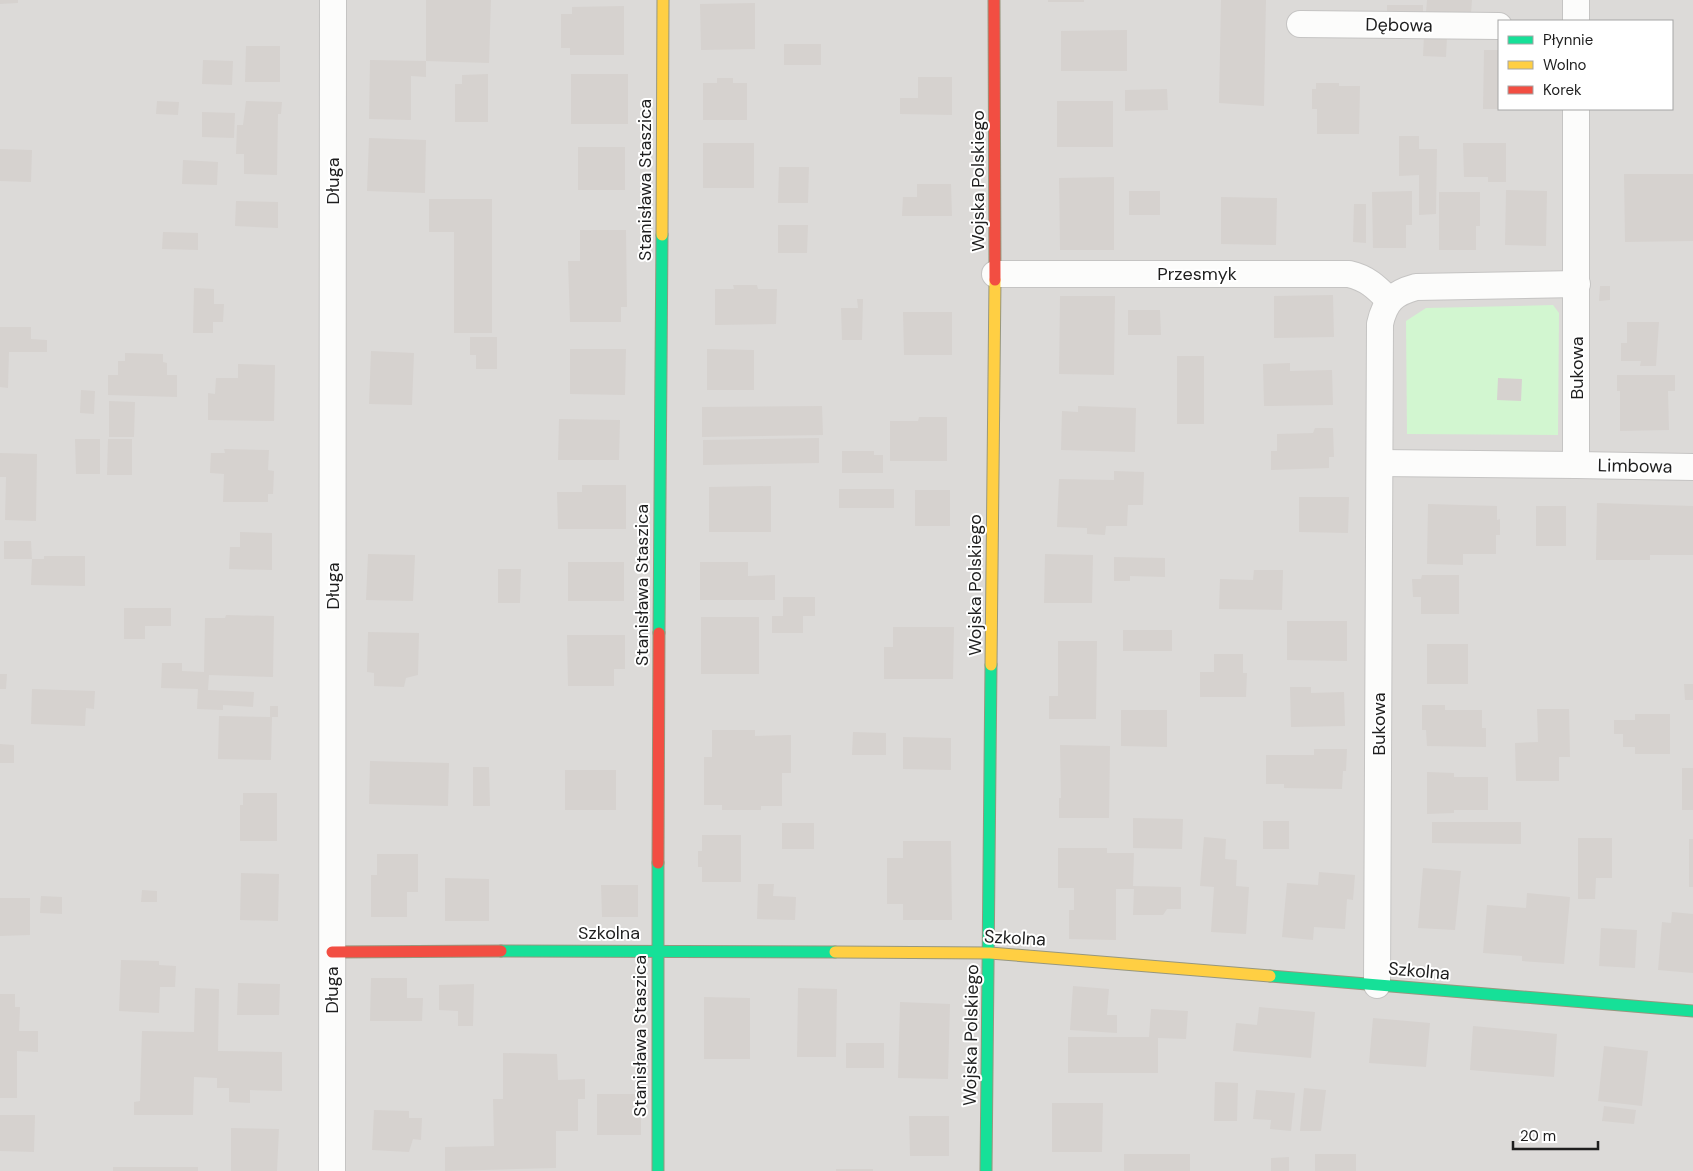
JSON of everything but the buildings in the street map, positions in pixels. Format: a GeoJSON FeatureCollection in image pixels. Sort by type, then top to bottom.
{"type":"FeatureCollection","features":[{"type":"Feature","properties":{"kind":"street","name":"Długa"},"geometry":{"type":"LineString","coordinates":[[332,1171],[333,0]]}},
{"type":"Feature","properties":{"kind":"street","name":"Stanisława Staszica"},"geometry":{"type":"LineString","coordinates":[[658,1171],[657,950],[663,0]]}},
{"type":"Feature","properties":{"kind":"street","name":"Wojska Polskiego"},"geometry":{"type":"LineString","coordinates":[[986,1171],[990,954],[995,274],[994,0]]}},
{"type":"Feature","properties":{"kind":"street"},"geometry":{"type":"LineString","coordinates":[[1576,0],[1576,20]]}},
{"type":"Feature","properties":{"kind":"street","name":"Dębowa"},"geometry":{"type":"LineString","coordinates":[[1300,24],[1498,26]]}},
{"type":"Feature","properties":{"kind":"street","name":"Bukowa"},"geometry":{"type":"LineString","coordinates":[[1576,110],[1576,465]]}},
{"type":"Feature","properties":{"kind":"street","name":"Przesmyk"},"geometry":{"type":"LineString","coordinates":[[995,274],[1349,274],[1361,277],[1373,284],[1389,300]]}},
{"type":"Feature","properties":{"kind":"street"},"geometry":{"type":"LineString","coordinates":[[1389,300],[1402,290],[1416,287],[1577,284]]}},
{"type":"Feature","properties":{"kind":"street","name":"Bukowa"},"geometry":{"type":"LineString","coordinates":[[1377,985],[1380,324],[1383,310],[1389,300]]}},
{"type":"Feature","properties":{"kind":"street"},"geometry":{"type":"LineString","coordinates":[[1380,463],[1576,465]]}},
{"type":"Feature","properties":{"kind":"street","name":"Limbowa"},"geometry":{"type":"LineString","coordinates":[[1576,465],[1693,467]]}},
{"type":"Feature","properties":{"kind":"street","name":"Szkolna"},"geometry":{"type":"LineString","coordinates":[[332,952],[657,950],[990,954],[1693,1011]]}},
{"type":"Feature","properties":{"kind":"shaded area"},"geometry":{"type":"Polygon","coordinates":[[[0,0],[1693,0],[1693,1171],[0,1171],[0,0]]]}},
{"type":"Feature","properties":{"kind":"green space"},"geometry":{"type":"Polygon","coordinates":[[[1553,305],[1559,313],[1558,435],[1407,434],[1406,321],[1426,308],[1553,305]]]}},
{"type":"Feature","properties":{"kind":"traffic: fast"},"geometry":{"type":"LineString","coordinates":[[659,633],[662,235]]}},
{"type":"Feature","properties":{"kind":"traffic: fast"},"geometry":{"type":"LineString","coordinates":[[986,1171],[991,665]]}},
{"type":"Feature","properties":{"kind":"traffic: fast"},"geometry":{"type":"LineString","coordinates":[[658,863],[658,1171]]}},
{"type":"Feature","properties":{"kind":"traffic: fast"},"geometry":{"type":"LineString","coordinates":[[501,951],[835,952]]}},
{"type":"Feature","properties":{"kind":"traffic: fast"},"geometry":{"type":"LineString","coordinates":[[1270,976],[1693,1011]]}},
{"type":"Feature","properties":{"kind":"traffic: slow"},"geometry":{"type":"LineString","coordinates":[[662,235],[663,0]]}},
{"type":"Feature","properties":{"kind":"traffic: slow"},"geometry":{"type":"LineString","coordinates":[[991,665],[995,280]]}},
{"type":"Feature","properties":{"kind":"traffic: slow"},"geometry":{"type":"LineString","coordinates":[[835,952],[990,953],[1270,976]]}},
{"type":"Feature","properties":{"kind":"traffic: jam"},"geometry":{"type":"LineString","coordinates":[[994,0],[995,280]]}},
{"type":"Feature","properties":{"kind":"traffic: jam"},"geometry":{"type":"LineString","coordinates":[[658,863],[659,633]]}},
{"type":"Feature","properties":{"kind":"traffic: jam"},"geometry":{"type":"LineString","coordinates":[[332,952],[501,951]]}}]}
